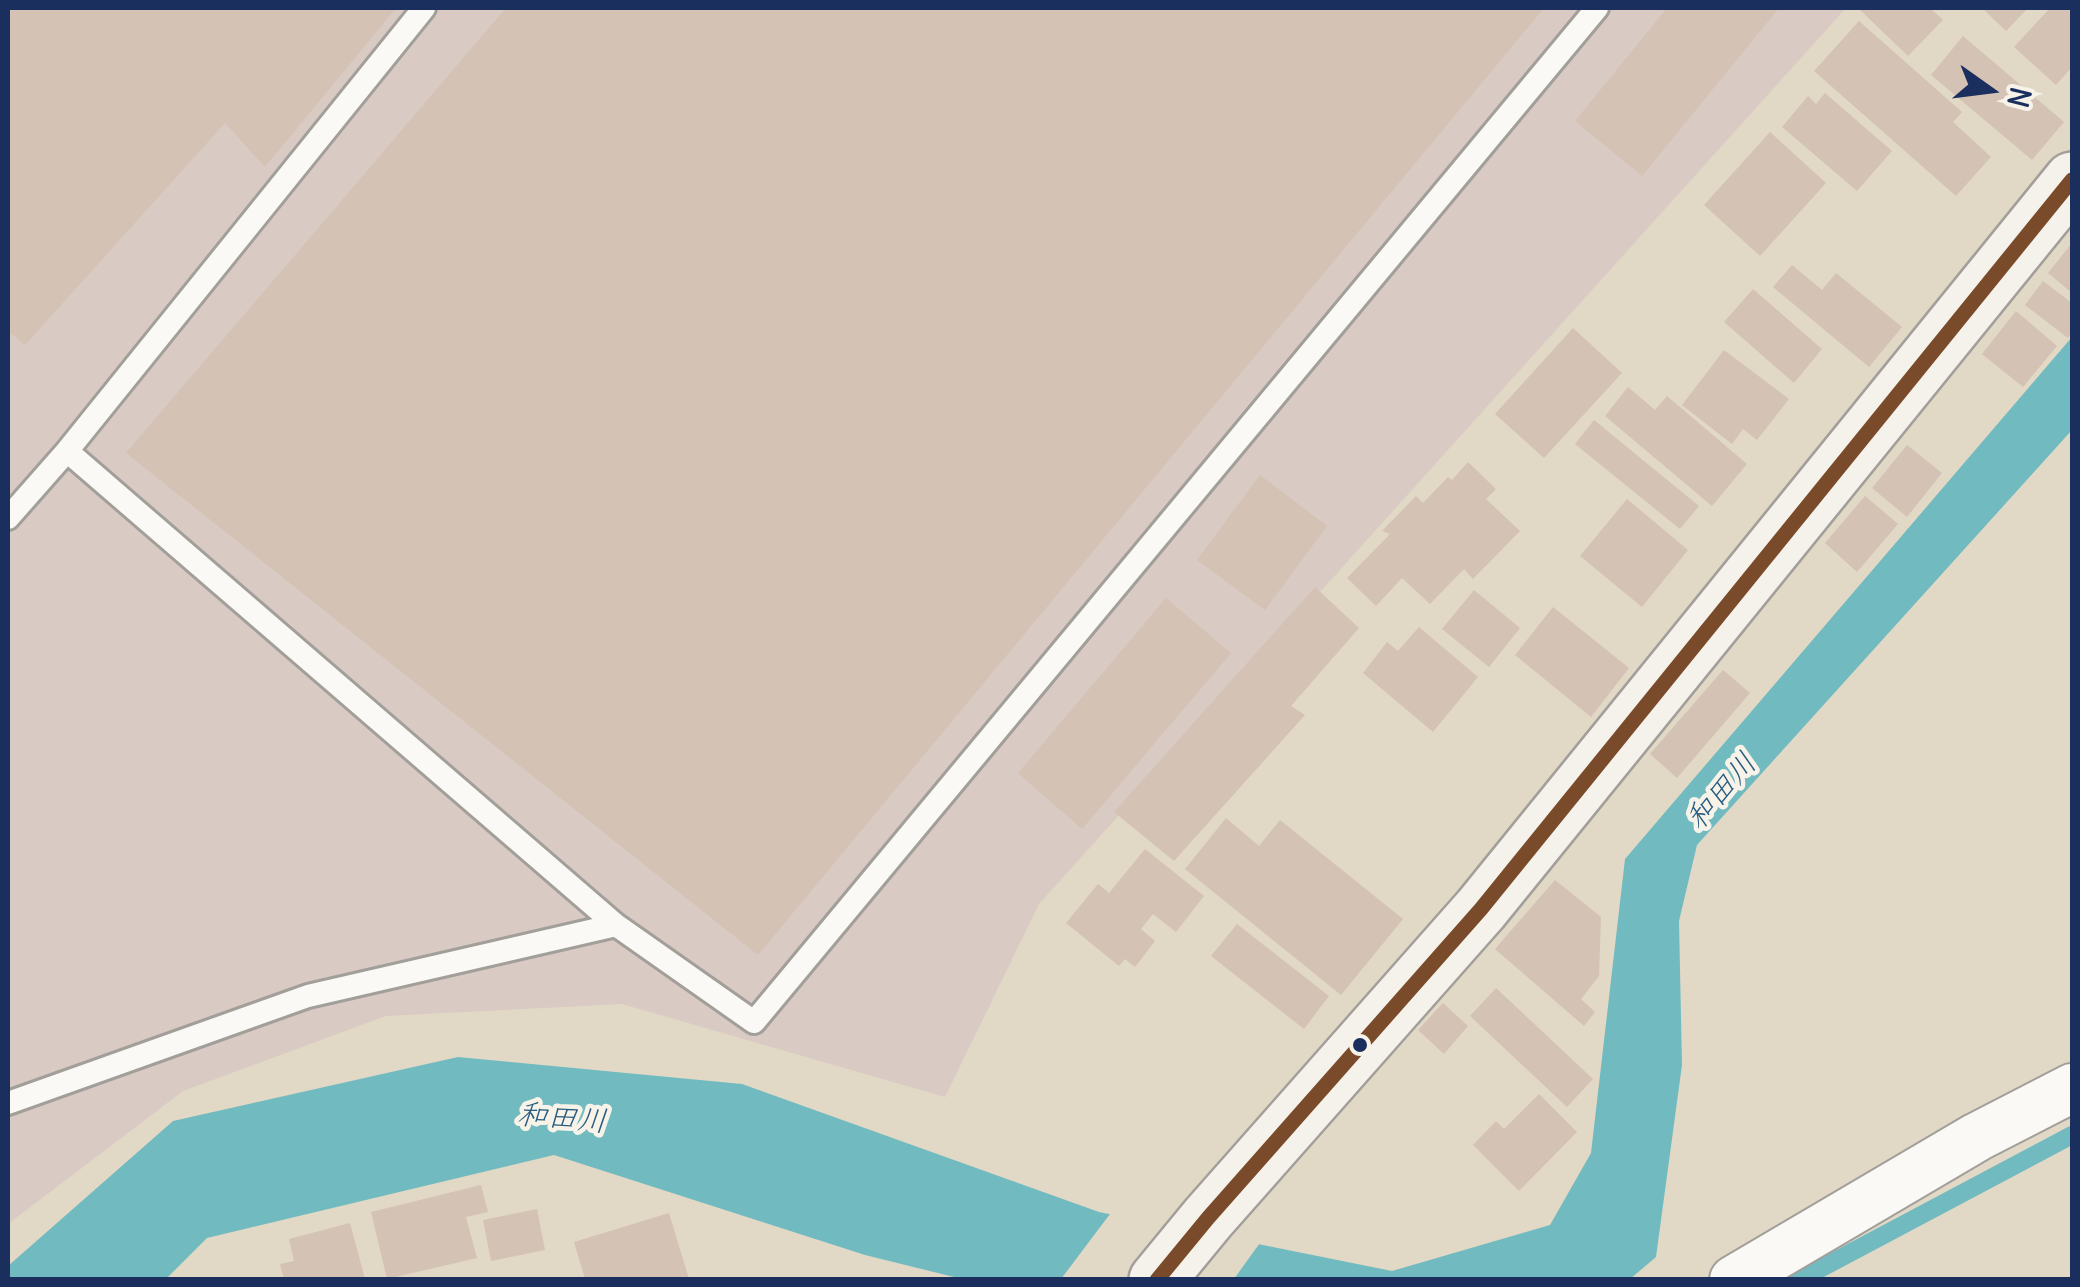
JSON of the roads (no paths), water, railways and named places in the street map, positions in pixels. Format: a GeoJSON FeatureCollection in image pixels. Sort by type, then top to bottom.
{"type":"FeatureCollection","features":[{"type":"Feature","properties":{"kind":"main road"},"geometry":{"type":"LineString","coordinates":[[1157,1280],[1480,909],[2072,180]]}},
{"type":"Feature","properties":{"kind":"street"},"geometry":{"type":"LineString","coordinates":[[1734,1280],[1976,1137],[2072,1088]]}},
{"type":"Feature","properties":{"kind":"lane"},"geometry":{"type":"LineString","coordinates":[[8,518],[424,8]]}},
{"type":"Feature","properties":{"kind":"lane"},"geometry":{"type":"LineString","coordinates":[[67,450],[616,925],[754,1022],[1597,8]]}},
{"type":"Feature","properties":{"kind":"lane"},"geometry":{"type":"LineString","coordinates":[[8,1103],[308,996],[616,925]]}},
{"type":"Feature","properties":{"kind":"water","name":"和田川"},"geometry":{"type":"Polygon","coordinates":[[[2072,337],[2072,430],[1697,845],[1679,921],[1682,1065],[1656,1257],[1630,1279],[962,1279],[865,1255],[554,1155],[207,1238],[166,1279],[8,1279],[8,1266],[173,1121],[458,1057],[742,1084],[1099,1212],[1392,1271],[1550,1225],[1591,1153],[1625,859],[2072,337]]]}},
{"type":"Feature","properties":{"kind":"waterway"},"geometry":{"type":"LineString","coordinates":[[1799,1280],[2072,1135]]}}]}
